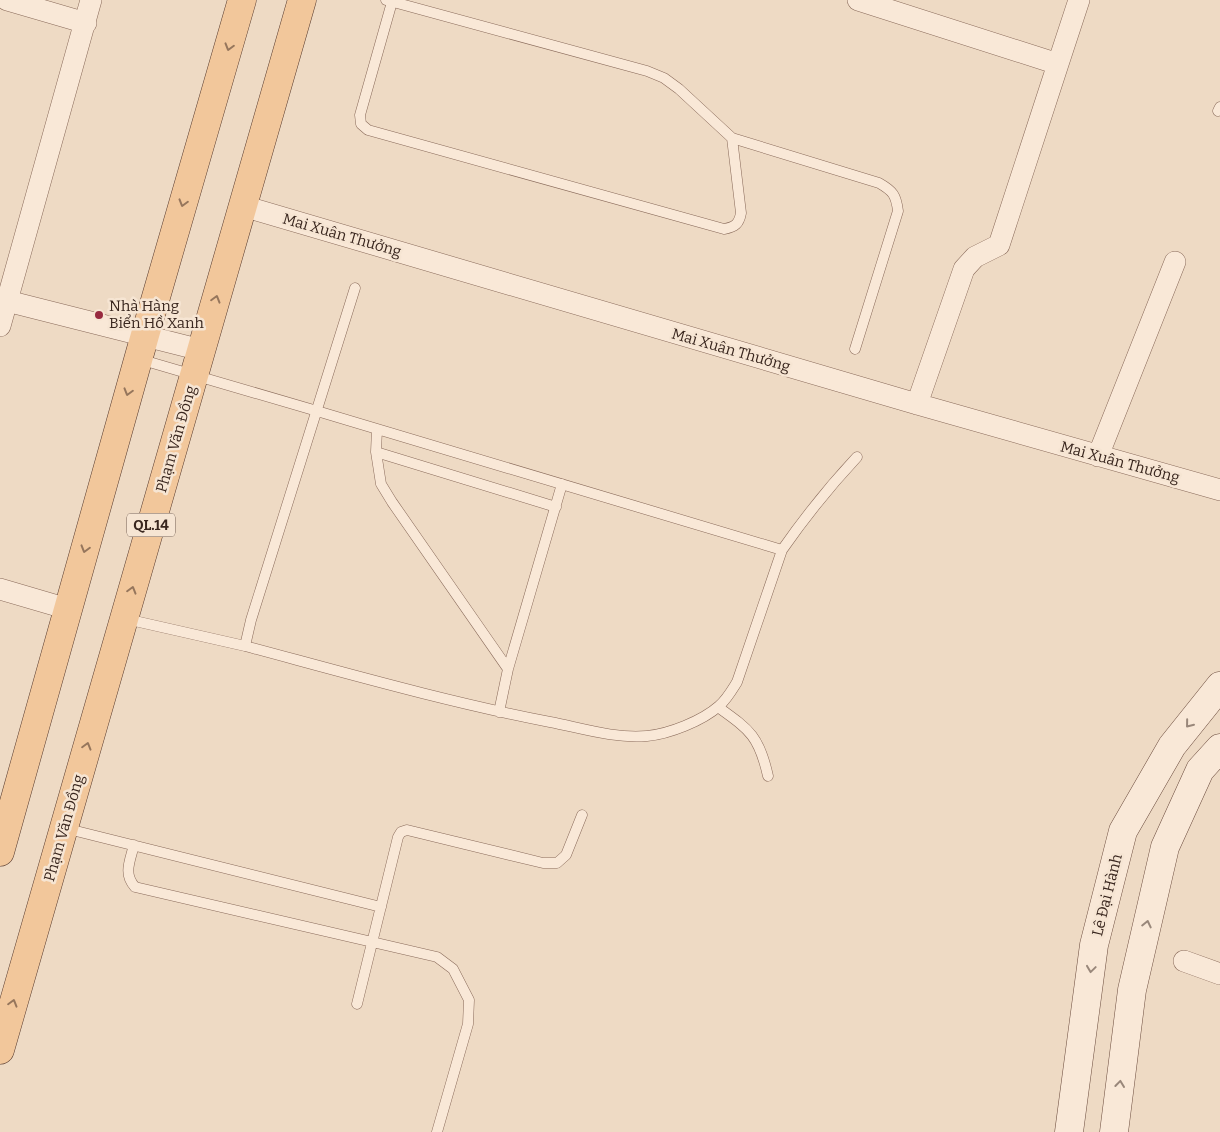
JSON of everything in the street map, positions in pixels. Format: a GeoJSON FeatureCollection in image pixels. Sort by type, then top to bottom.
{"type":"FeatureCollection","features":[{"type":"Feature","properties":{"kind":"main road"},"geometry":{"type":"LineString","coordinates":[[0,852],[141,347],[242,0]]}},
{"type":"Feature","properties":{"kind":"main road","name":"Phạm Văn Đồng"},"geometry":{"type":"LineString","coordinates":[[0,1050],[302,0]]}},
{"type":"Feature","properties":{"kind":"main road","name":"Lê Đại Hành"},"geometry":{"type":"LineString","coordinates":[[1069,1132],[1094,945],[1123,831],[1172,746],[1220,686]]}},
{"type":"Feature","properties":{"kind":"main road"},"geometry":{"type":"LineString","coordinates":[[1114,1132],[1132,990],[1165,847],[1200,770],[1220,748]]}},
{"type":"Feature","properties":{"kind":"street"},"geometry":{"type":"LineString","coordinates":[[7,0],[86,23]]}},
{"type":"Feature","properties":{"kind":"street"},"geometry":{"type":"LineString","coordinates":[[0,326],[4,300],[92,0]]}},
{"type":"Feature","properties":{"kind":"street"},"geometry":{"type":"LineString","coordinates":[[858,0],[1058,64]]}},
{"type":"Feature","properties":{"kind":"street"},"geometry":{"type":"LineString","coordinates":[[917,404],[964,269],[975,257],[999,244],[1079,0]]}},
{"type":"Feature","properties":{"kind":"street","name":"Mai Xuân Thưởng"},"geometry":{"type":"LineString","coordinates":[[242,206],[917,404],[1220,490]]}},
{"type":"Feature","properties":{"kind":"street"},"geometry":{"type":"LineString","coordinates":[[1098,456],[1175,262]]}},
{"type":"Feature","properties":{"kind":"street"},"geometry":{"type":"LineString","coordinates":[[4,300],[141,347],[198,362]]}},
{"type":"Feature","properties":{"kind":"street"},"geometry":{"type":"LineString","coordinates":[[0,588],[68,609]]}},
{"type":"Feature","properties":{"kind":"street"},"geometry":{"type":"LineString","coordinates":[[1184,961],[1220,974]]}},
{"type":"Feature","properties":{"kind":"lane"},"geometry":{"type":"LineString","coordinates":[[732,138],[741,213],[740,220],[733,227],[724,229],[368,130],[362,124],[360,115],[389,1],[647,71],[664,78],[679,89],[732,138],[879,182],[892,190],[897,201],[898,212],[856,349]]}},
{"type":"Feature","properties":{"kind":"lane"},"geometry":{"type":"LineString","coordinates":[[245,646],[251,620],[355,288]]}},
{"type":"Feature","properties":{"kind":"lane"},"geometry":{"type":"LineString","coordinates":[[198,362],[317,411],[782,550]]}},
{"type":"Feature","properties":{"kind":"lane"},"geometry":{"type":"LineString","coordinates":[[377,429],[376,452],[381,484],[508,669]]}},
{"type":"Feature","properties":{"kind":"lane"},"geometry":{"type":"LineString","coordinates":[[376,452],[556,507]]}},
{"type":"Feature","properties":{"kind":"lane"},"geometry":{"type":"LineString","coordinates":[[124,619],[245,646],[499,712],[625,737],[640,737],[669,732],[703,717],[729,696],[738,682],[782,550],[804,517],[829,486],[857,458]]}},
{"type":"Feature","properties":{"kind":"lane"},"geometry":{"type":"LineString","coordinates":[[499,712],[508,669],[562,484]]}},
{"type":"Feature","properties":{"kind":"lane"},"geometry":{"type":"LineString","coordinates":[[718,706],[744,726],[758,742],[768,776]]}},
{"type":"Feature","properties":{"kind":"lane"},"geometry":{"type":"LineString","coordinates":[[357,1004],[398,837],[401,832],[407,830],[543,863],[557,863],[566,855],[582,816]]}},
{"type":"Feature","properties":{"kind":"lane"},"geometry":{"type":"LineString","coordinates":[[64,828],[381,907]]}},
{"type":"Feature","properties":{"kind":"lane"},"geometry":{"type":"LineString","coordinates":[[134,845],[128,874],[130,881],[135,887],[437,957],[453,969],[469,1000],[468,1024],[438,1132]]}},
{"type":"Feature","properties":{"kind":"place","name":"Nhà Hàng Biển Hồ Xanh"},"geometry":{"type":"Point","coordinates":[99,315]}}]}
